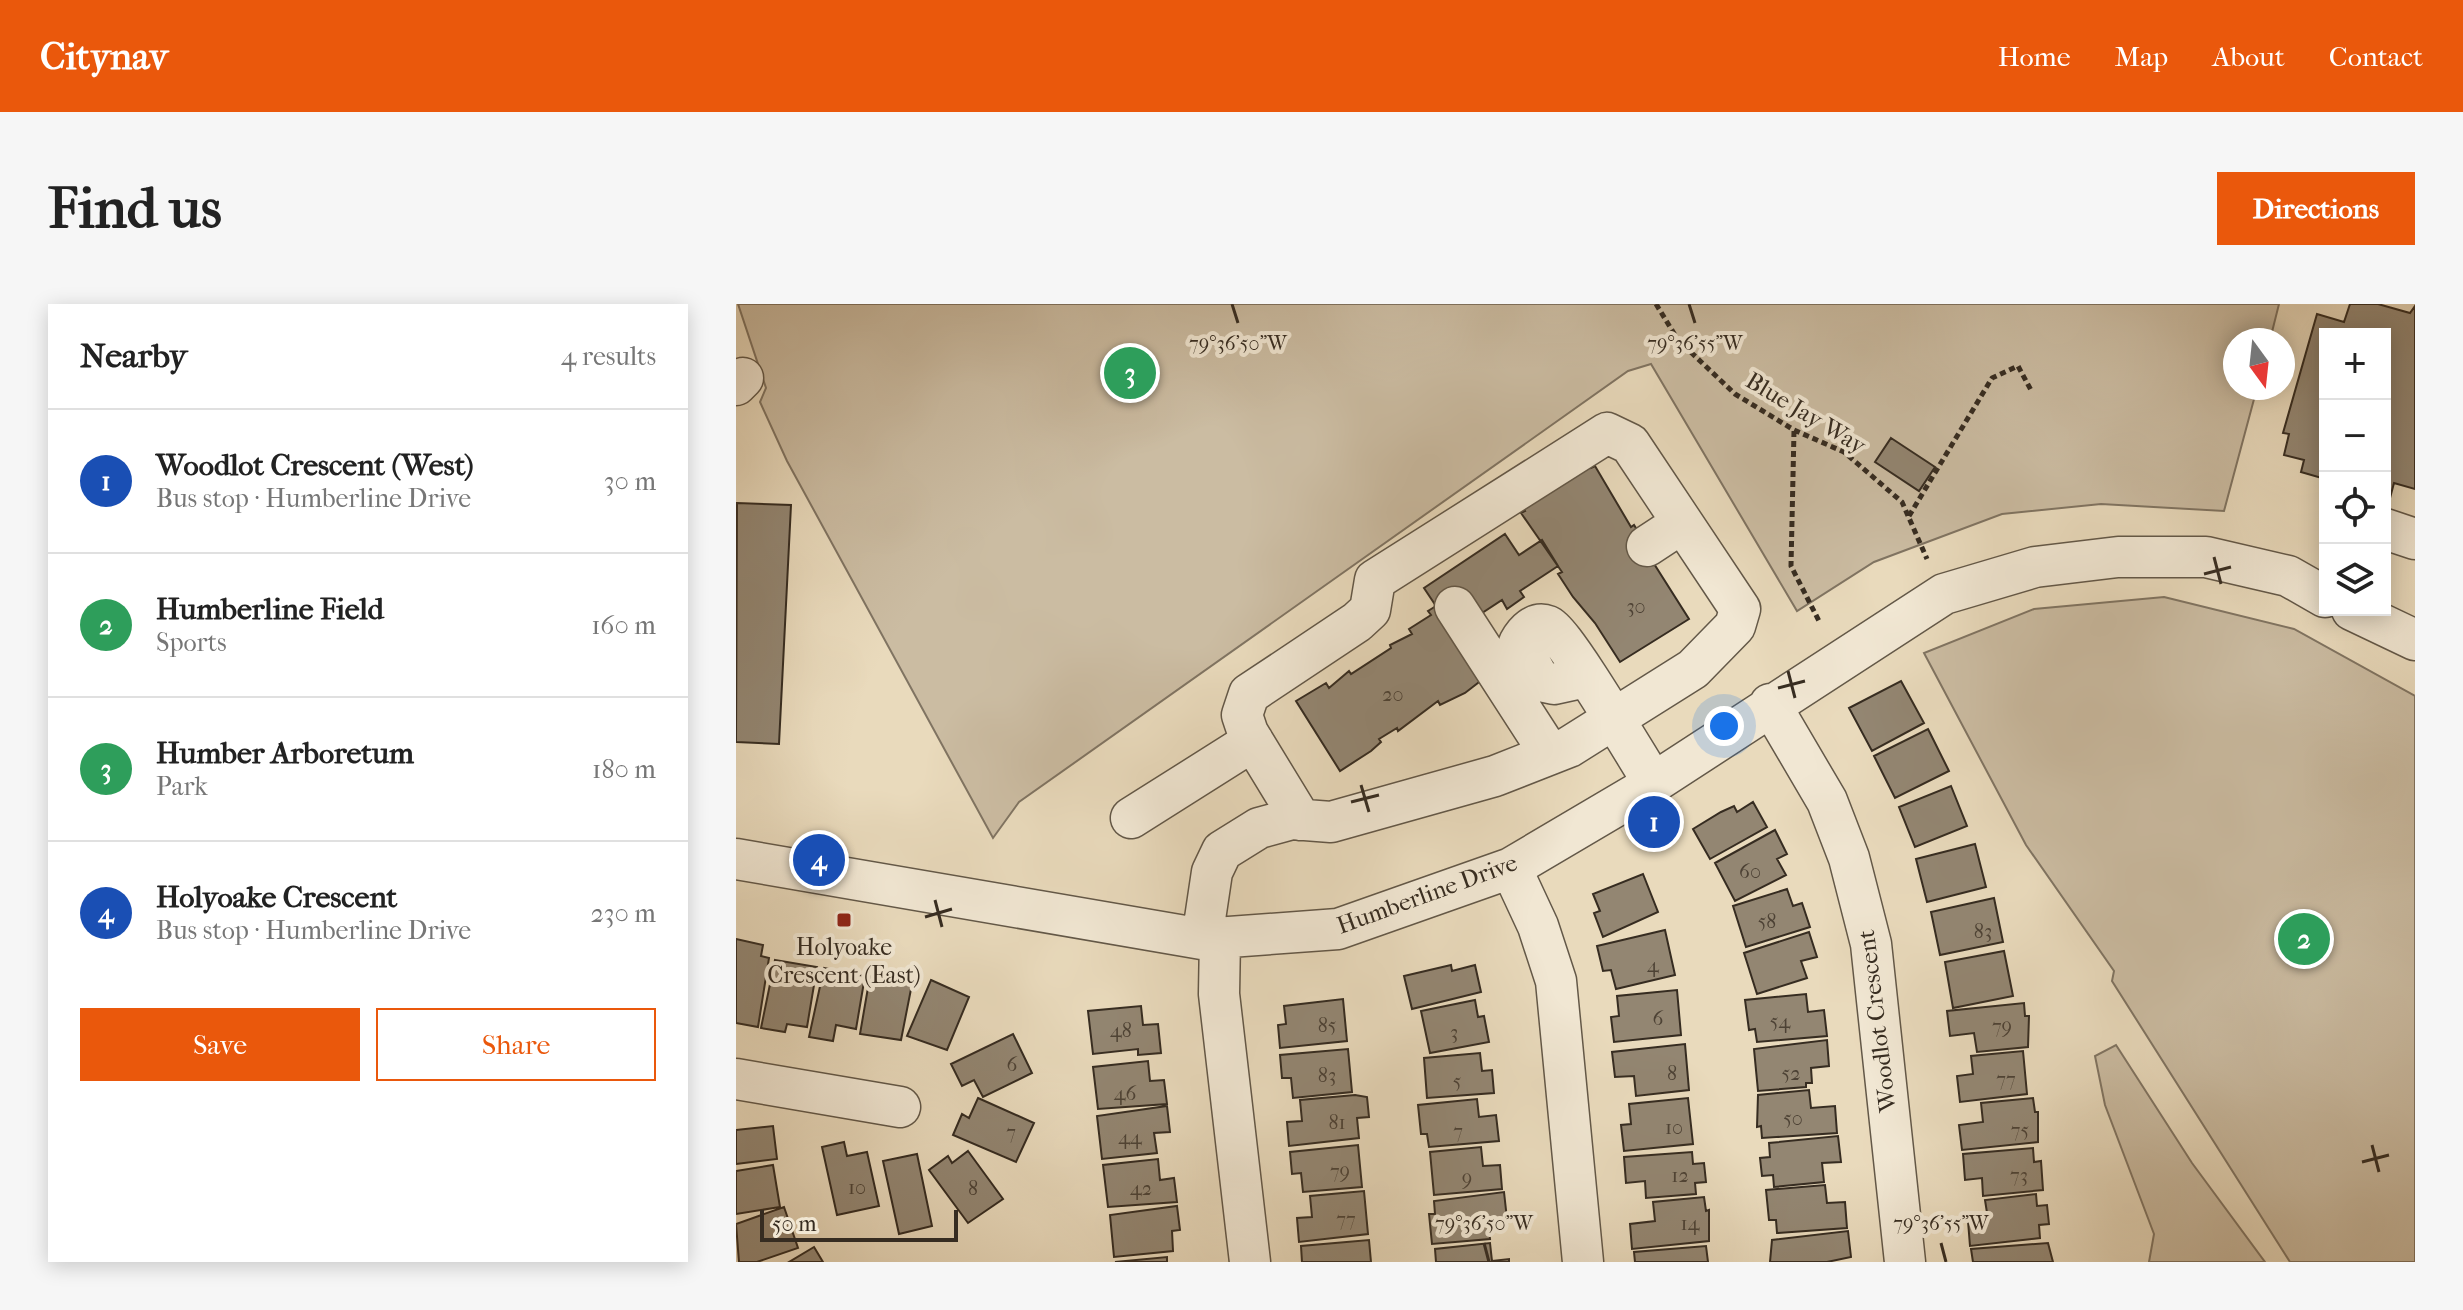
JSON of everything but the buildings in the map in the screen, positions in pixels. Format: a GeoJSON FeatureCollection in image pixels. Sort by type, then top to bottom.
{"type":"FeatureCollection","features":[{"type":"Feature","properties":{"kind":"street"},"geometry":{"type":"LineString","coordinates":[[1250,1262],[1211,939],[1212,872],[1222,851],[1259,828],[1301,820],[1331,822],[1495,776],[1550,754],[1614,721],[1693,669],[1735,626],[1740,609],[1630,444],[1607,433],[1375,580],[1370,610],[1357,622],[1249,694],[1242,715],[1253,741],[1301,820]]}},
{"type":"Feature","properties":{"kind":"street"},"geometry":{"type":"LineString","coordinates":[[1647,546],[1682,523]]}},
{"type":"Feature","properties":{"kind":"street"},"geometry":{"type":"LineString","coordinates":[[2391,531],[2415,539]]}},
{"type":"Feature","properties":{"kind":"street","name":"Humberline Drive"},"geometry":{"type":"LineString","coordinates":[[736,859],[1211,939],[1338,929],[1511,868],[1653,782],[1944,594],[2035,567],[2118,557],[2206,557],[2288,576],[2319,592]]}},
{"type":"Feature","properties":{"kind":"street"},"geometry":{"type":"LineString","coordinates":[[1455,607],[1550,754]]}},
{"type":"Feature","properties":{"kind":"street","name":"Humberline Drive"},"geometry":{"type":"LineString","coordinates":[[2367,616],[2415,640]]}},
{"type":"Feature","properties":{"kind":"street"},"geometry":{"type":"LineString","coordinates":[[1586,677],[1653,782]]}},
{"type":"Feature","properties":{"kind":"street","name":"Woodlot Crescent"},"geometry":{"type":"LineString","coordinates":[[1770,704],[1827,801],[1849,858],[1871,944],[1905,1262]]}},
{"type":"Feature","properties":{"kind":"street"},"geometry":{"type":"LineString","coordinates":[[1131,818],[1253,741]]}},
{"type":"Feature","properties":{"kind":"street"},"geometry":{"type":"LineString","coordinates":[[1511,868],[1538,926],[1556,981],[1583,1262]]}},
{"type":"Feature","properties":{"kind":"street"},"geometry":{"type":"LineString","coordinates":[[736,1079],[900,1107]]}},
{"type":"Feature","properties":{"kind":"path","name":"Blue Jay Way"},"geometry":{"type":"LineString","coordinates":[[1656,304],[1678,340],[1735,394],[1794,430],[1844,452],[1902,502],[1927,559]]}},
{"type":"Feature","properties":{"kind":"path"},"geometry":{"type":"LineString","coordinates":[[1908,517],[1992,378],[2018,366],[2032,392]]}},
{"type":"Feature","properties":{"kind":"path"},"geometry":{"type":"LineString","coordinates":[[1794,430],[1791,566],[1820,623]]}},
{"type":"Feature","properties":{"kind":"shaded area"},"geometry":{"type":"Polygon","coordinates":[[[738,304],[2279,304],[2273,328],[2223,328],[2223,400],[2254,400],[2224,511],[2101,504],[2002,514],[1874,562],[1797,611],[1651,364],[1628,371],[1019,802],[993,838],[787,461],[760,402],[766,388],[738,304]]]}},
{"type":"Feature","properties":{"kind":"shaded area"},"geometry":{"type":"Polygon","coordinates":[[[2164,597],[2294,629],[2415,696],[2415,1262],[2290,1262],[2112,981],[2114,971],[2026,845],[1924,653],[2034,609],[2164,597]]]}},
{"type":"Feature","properties":{"kind":"shaded area"},"geometry":{"type":"Polygon","coordinates":[[[2116,1045],[2192,1163],[2265,1262],[2149,1262],[2154,1234],[2105,1105],[2095,1056],[2116,1045]]]}},
{"type":"Feature","properties":{"kind":"place","name":"Humber Arboretum"},"geometry":{"type":"Point","coordinates":[1130,373]}},
{"type":"Feature","properties":{"kind":"place","name":"Woodlot Crescent (West)"},"geometry":{"type":"Point","coordinates":[1654,822]}},
{"type":"Feature","properties":{"kind":"place","name":"Holyoake Crescent"},"geometry":{"type":"Point","coordinates":[819,860]}},
{"type":"Feature","properties":{"kind":"place","name":"Holyoake Crescent (East)"},"geometry":{"type":"Point","coordinates":[844,920]}},
{"type":"Feature","properties":{"kind":"place","name":"Humberline Field"},"geometry":{"type":"Point","coordinates":[2304,939]}}]}
